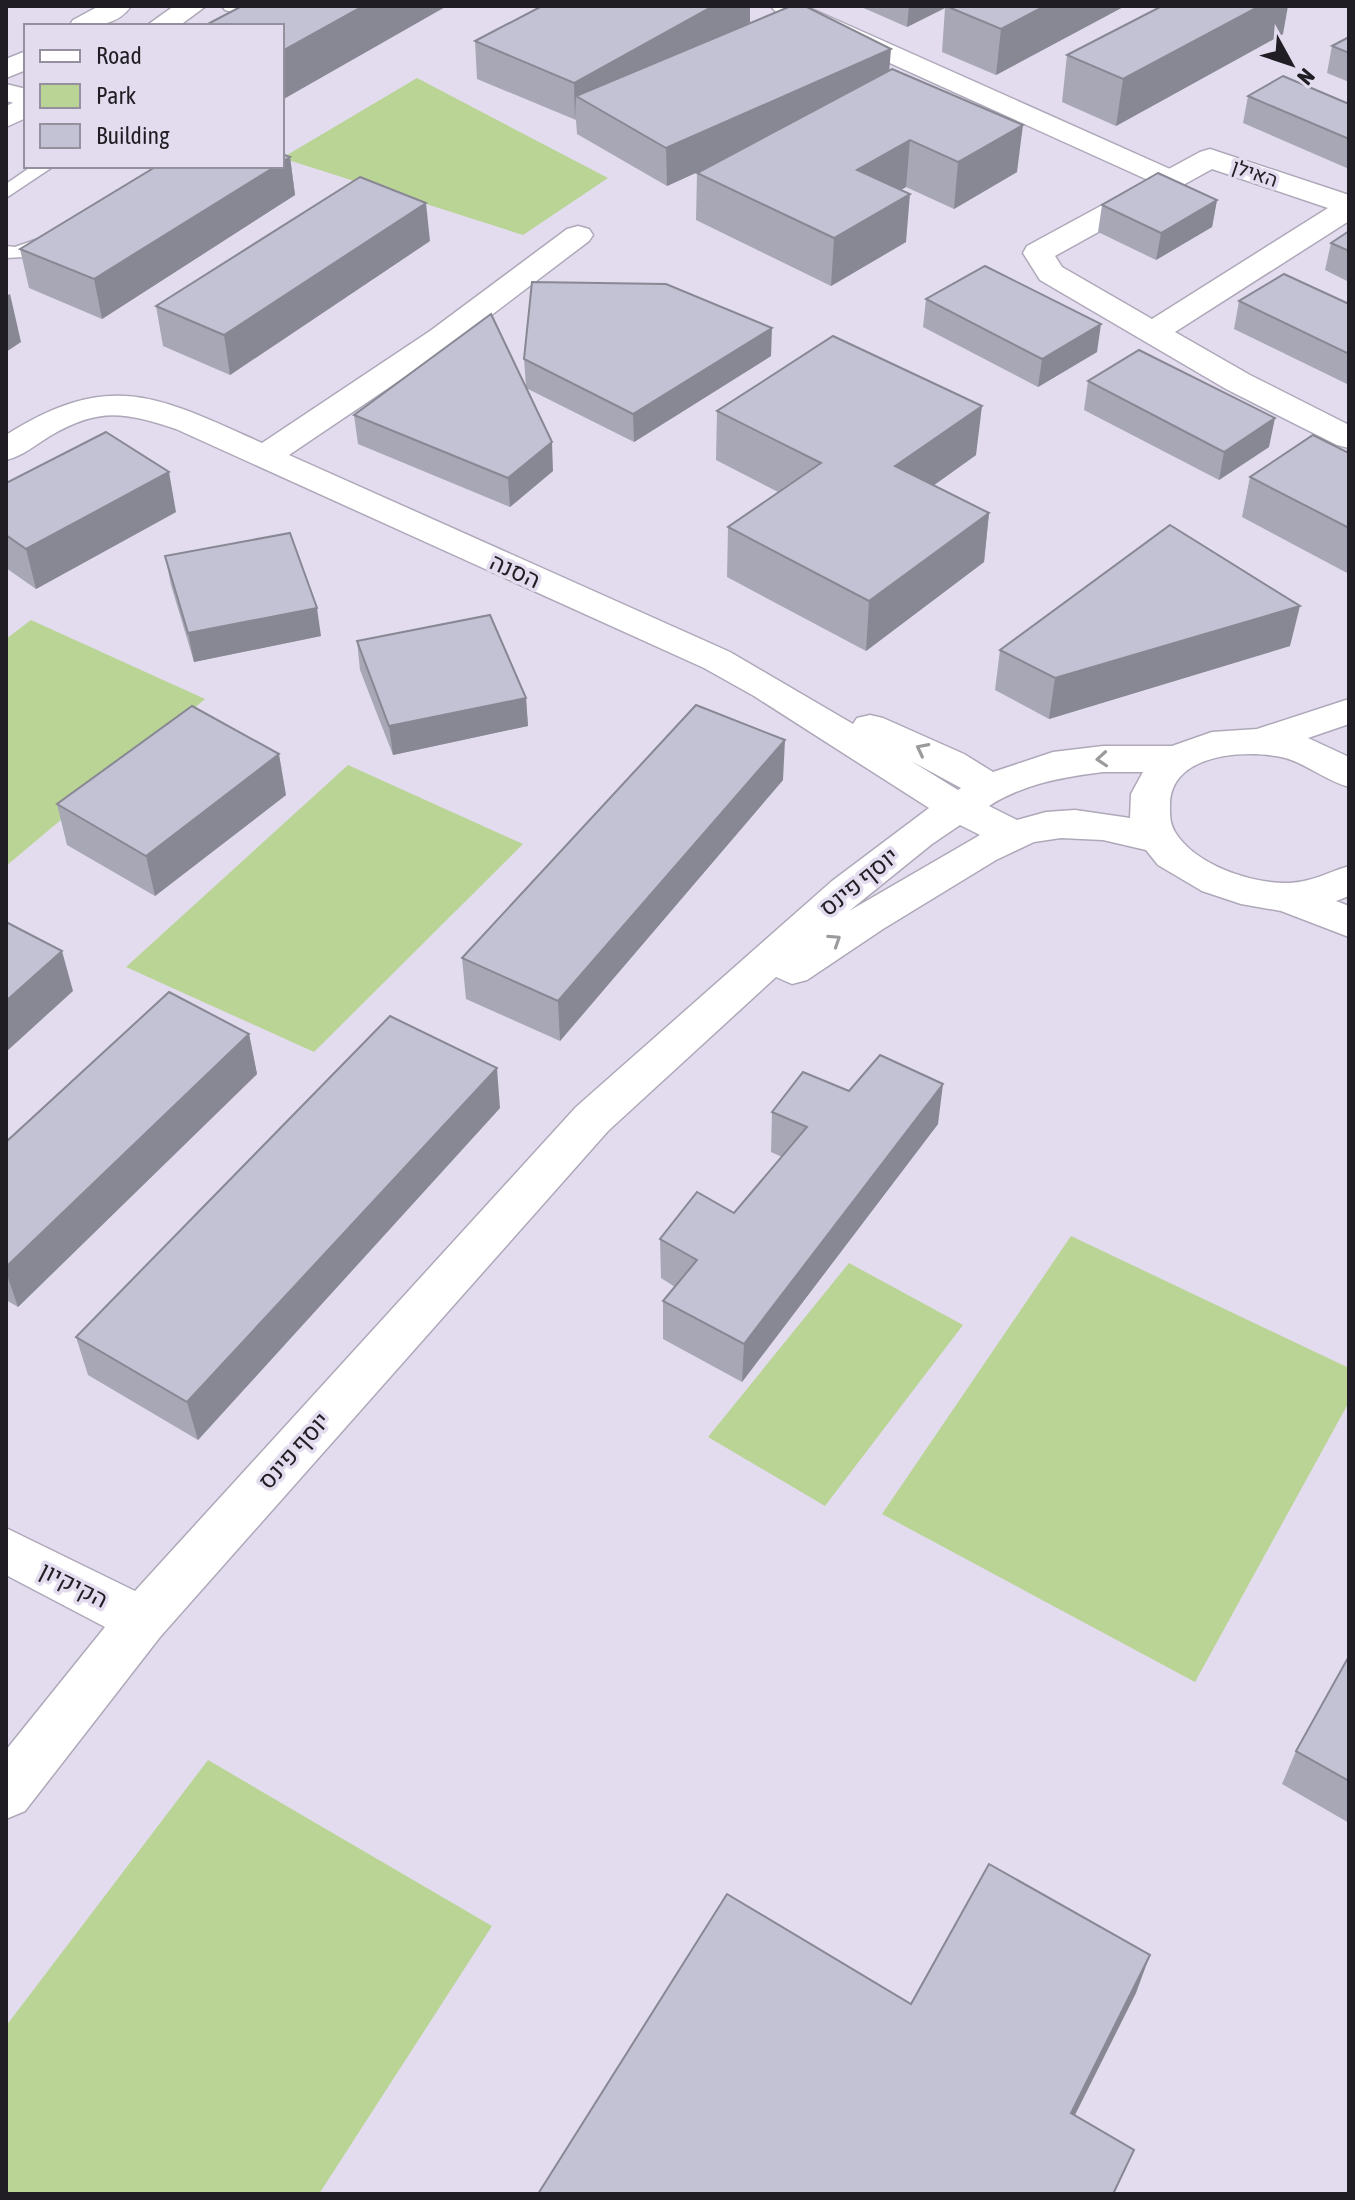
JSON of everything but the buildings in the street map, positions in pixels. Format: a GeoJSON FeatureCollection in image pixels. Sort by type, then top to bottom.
{"type":"FeatureCollection","features":[{"type":"Feature","properties":{"kind":"street"},"geometry":{"type":"LineString","coordinates":[[86,24],[118,6]]}},
{"type":"Feature","properties":{"kind":"street"},"geometry":{"type":"LineString","coordinates":[[163,24],[193,6]]}},
{"type":"Feature","properties":{"kind":"street"},"geometry":{"type":"LineString","coordinates":[[784,6],[1169,179]]}},
{"type":"Feature","properties":{"kind":"street"},"geometry":{"type":"LineString","coordinates":[[6,70],[24,60]]}},
{"type":"Feature","properties":{"kind":"street"},"geometry":{"type":"LineString","coordinates":[[6,118],[24,107]]}},
{"type":"Feature","properties":{"kind":"street","name":"האילן"},"geometry":{"type":"LineString","coordinates":[[1349,206],[1210,158],[1038,253],[1051,273],[1238,382],[1349,438]]}},
{"type":"Feature","properties":{"kind":"street","name":"האילן"},"geometry":{"type":"LineString","coordinates":[[1155,331],[1349,206]]}},
{"type":"Feature","properties":{"kind":"street"},"geometry":{"type":"LineString","coordinates":[[263,457],[441,338],[578,235]]}},
{"type":"Feature","properties":{"kind":"street","name":"הסנה"},"geometry":{"type":"LineString","coordinates":[[6,450],[45,423],[102,403],[153,410],[188,422],[717,660],[972,798],[1015,835]]}},
{"type":"Feature","properties":{"kind":"street"},"geometry":{"type":"LineString","coordinates":[[1260,741],[1349,711]]}},
{"type":"Feature","properties":{"kind":"street"},"geometry":{"type":"LineString","coordinates":[[1349,774],[1324,758],[1293,747],[1260,741],[1230,742],[1203,748],[1180,759],[1162,775],[1151,795],[1150,817],[1160,840],[1181,862],[1211,881],[1248,893],[1286,897],[1324,892],[1349,880]]}},
{"type":"Feature","properties":{"kind":"street","name":"יוסף פינס"},"geometry":{"type":"LineString","coordinates":[[6,1793],[142,1620],[592,1119],[846,891],[972,798],[1016,776],[1053,765],[1132,757],[1180,759]]}},
{"type":"Feature","properties":{"kind":"street","name":"יוסף פינס"},"geometry":{"type":"LineString","coordinates":[[592,1119],[765,987],[815,953],[887,906],[1015,835],[1043,826],[1080,823],[1116,827],[1160,840]]}},
{"type":"Feature","properties":{"kind":"street"},"geometry":{"type":"LineString","coordinates":[[1286,897],[1349,922]]}},
{"type":"Feature","properties":{"kind":"street","name":"הקיקיון"},"geometry":{"type":"LineString","coordinates":[[6,1550],[142,1620]]}},
{"type":"Feature","properties":{"kind":"lane"},"geometry":{"type":"LineString","coordinates":[[231,6],[280,19]]}},
{"type":"Feature","properties":{"kind":"lane"},"geometry":{"type":"LineString","coordinates":[[6,192],[42,168]]}},
{"type":"Feature","properties":{"kind":"lane"},"geometry":{"type":"LineString","coordinates":[[6,252],[17,253],[46,244],[71,229]]}},
{"type":"Feature","properties":{"kind":"green space"},"geometry":{"type":"Polygon","coordinates":[[[417,78],[608,178],[523,235],[284,157],[417,78]]]}},
{"type":"Feature","properties":{"kind":"green space"},"geometry":{"type":"Polygon","coordinates":[[[31,620],[205,699],[6,866],[6,639],[31,620]]]}},
{"type":"Feature","properties":{"kind":"green space"},"geometry":{"type":"Polygon","coordinates":[[[348,765],[523,844],[314,1052],[126,967],[348,765]]]}},
{"type":"Feature","properties":{"kind":"green space"},"geometry":{"type":"Polygon","coordinates":[[[1071,1236],[1349,1368],[1349,1402],[1195,1682],[882,1514],[1071,1236]]]}},
{"type":"Feature","properties":{"kind":"green space"},"geometry":{"type":"Polygon","coordinates":[[[849,1263],[963,1325],[825,1506],[708,1437],[849,1263]]]}},
{"type":"Feature","properties":{"kind":"green space"},"geometry":{"type":"Polygon","coordinates":[[[208,1760],[492,1926],[319,2194],[6,2194],[6,2026],[208,1760]]]}}]}
